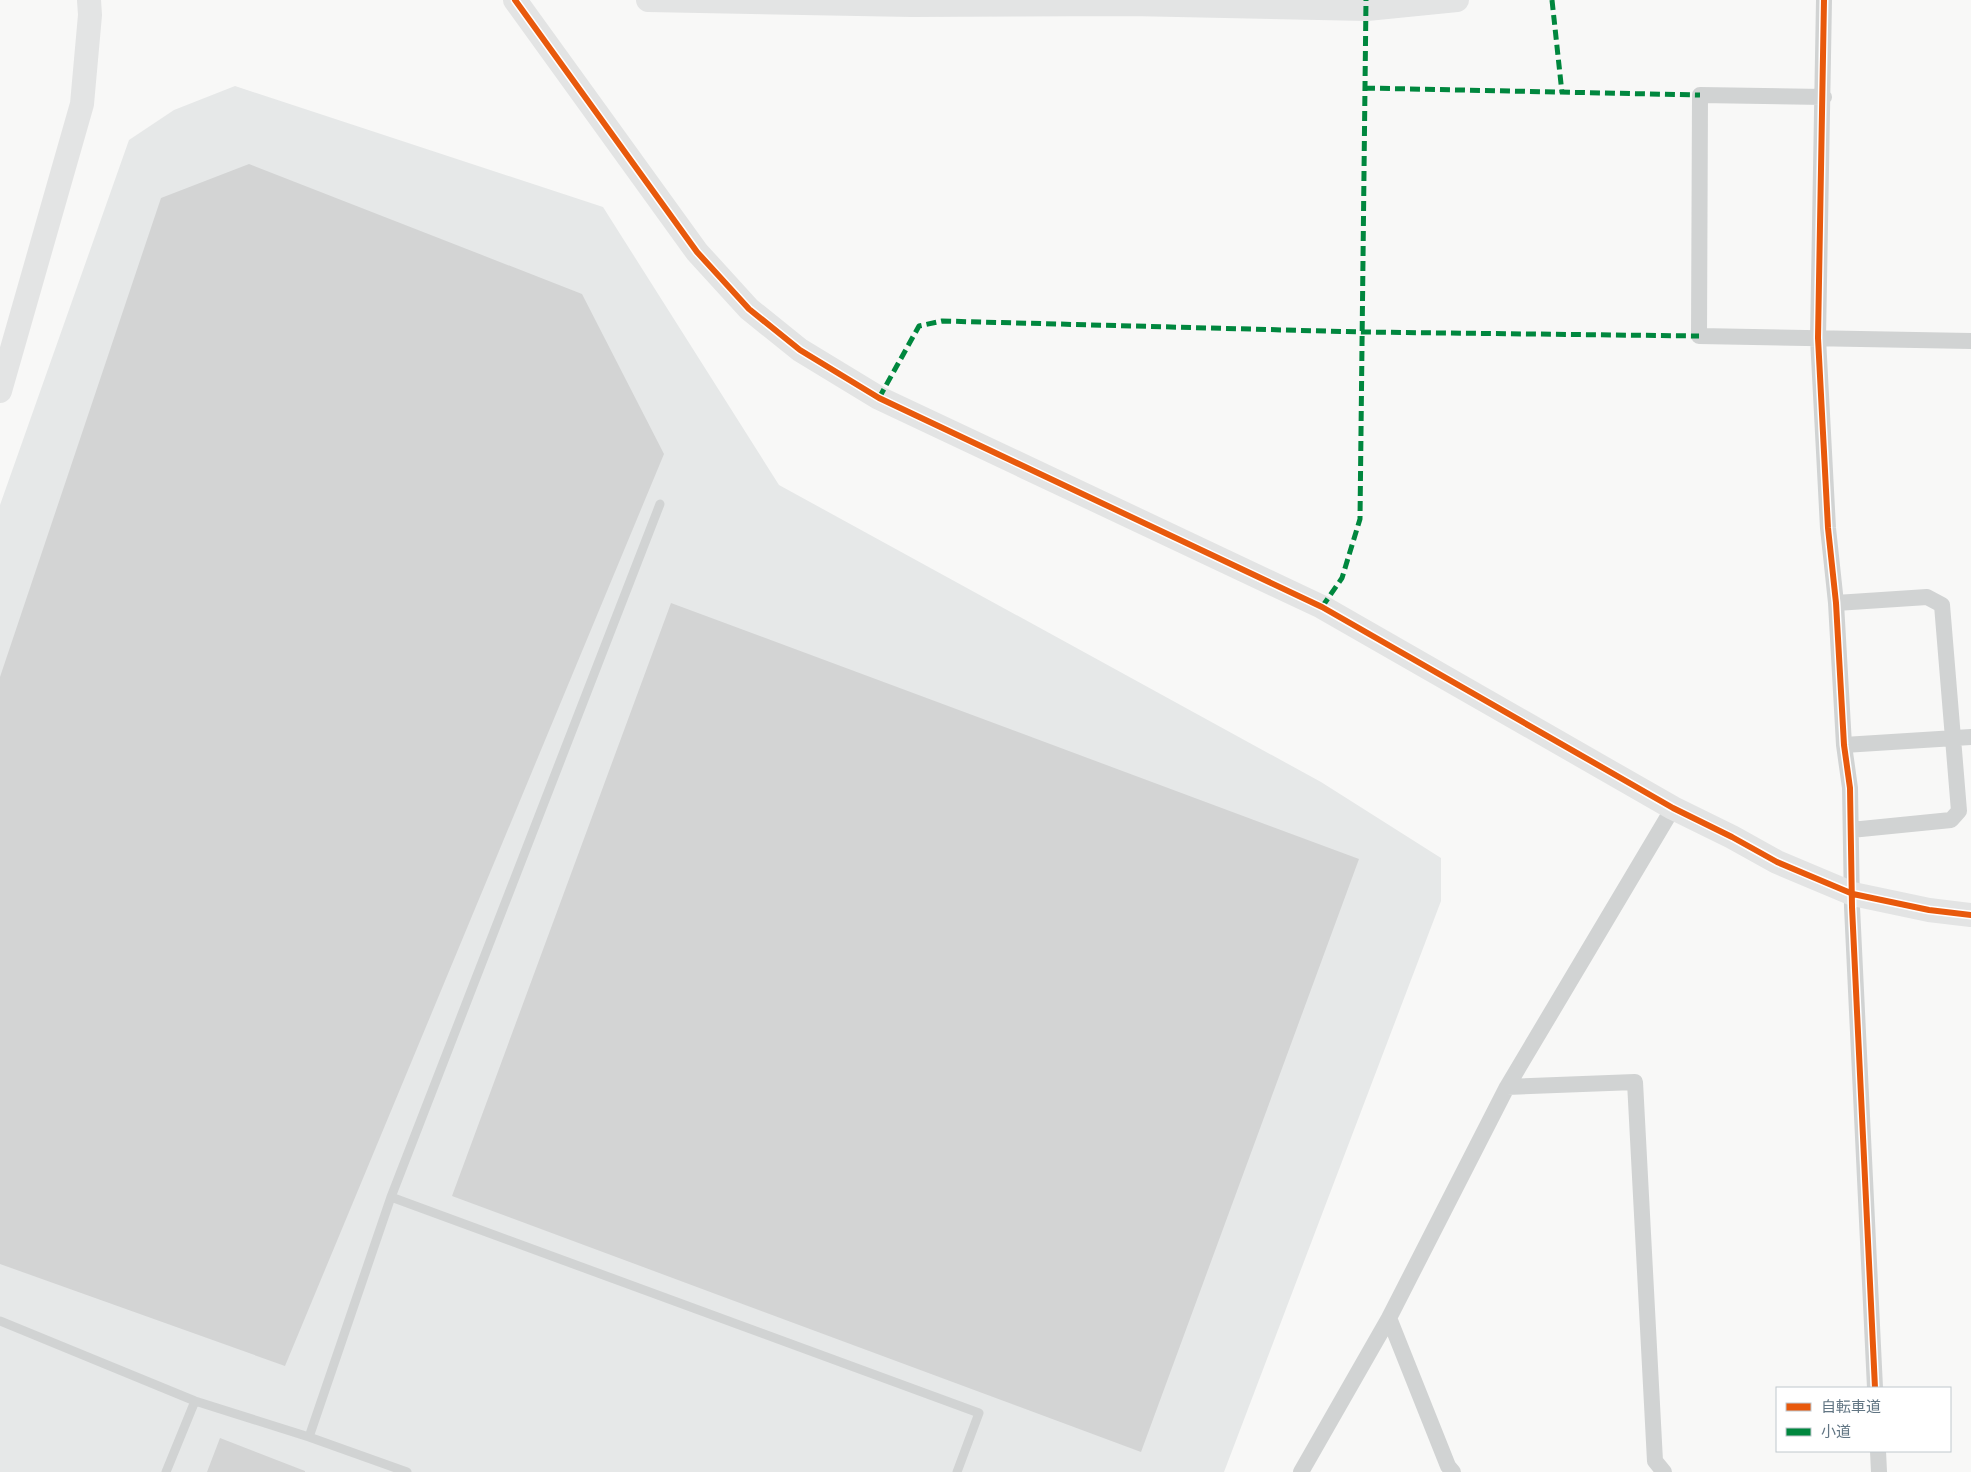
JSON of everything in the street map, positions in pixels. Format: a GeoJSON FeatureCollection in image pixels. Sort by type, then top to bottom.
{"type":"FeatureCollection","features":[{"type":"Feature","properties":{"kind":"street"},"geometry":{"type":"LineString","coordinates":[[0,391],[82,104],[90,16],[89,0]]}},
{"type":"Feature","properties":{"kind":"street"},"geometry":{"type":"LineString","coordinates":[[515,0],[697,252],[749,309],[800,350],[879,398],[1322,607],[1673,808],[1777,862],[1853,894],[1929,910],[1971,915]]}},
{"type":"Feature","properties":{"kind":"street"},"geometry":{"type":"LineString","coordinates":[[648,0],[912,5],[1140,4],[1367,9],[1458,0]]}},
{"type":"Feature","properties":{"kind":"street"},"geometry":{"type":"LineString","coordinates":[[1824,0],[1824,97],[1818,338],[1828,528],[1836,603],[1844,745],[1850,788],[1875,1387]]}},
{"type":"Feature","properties":{"kind":"street"},"geometry":{"type":"LineString","coordinates":[[1824,97],[1700,95],[1699,336],[1971,341]]}},
{"type":"Feature","properties":{"kind":"street"},"geometry":{"type":"LineString","coordinates":[[1836,603],[1927,597],[1942,605],[1959,811],[1951,820],[1851,830]]}},
{"type":"Feature","properties":{"kind":"street"},"geometry":{"type":"LineString","coordinates":[[1844,745],[1971,737]]}},
{"type":"Feature","properties":{"kind":"street"},"geometry":{"type":"LineString","coordinates":[[1300,1472],[1389,1318],[1507,1087],[1673,808]]}},
{"type":"Feature","properties":{"kind":"street"},"geometry":{"type":"LineString","coordinates":[[1507,1087],[1635,1082],[1655,1461],[1664,1472]]}},
{"type":"Feature","properties":{"kind":"street"},"geometry":{"type":"LineString","coordinates":[[1389,1318],[1448,1466],[1453,1472]]}},
{"type":"Feature","properties":{"kind":"street"},"geometry":{"type":"LineString","coordinates":[[1878,1452],[1879,1472]]}},
{"type":"Feature","properties":{"kind":"lane"},"geometry":{"type":"LineString","coordinates":[[309,1437],[392,1197],[660,504]]}},
{"type":"Feature","properties":{"kind":"lane"},"geometry":{"type":"LineString","coordinates":[[392,1197],[979,1413],[957,1472]]}},
{"type":"Feature","properties":{"kind":"lane"},"geometry":{"type":"LineString","coordinates":[[0,1321],[195,1401],[309,1437],[407,1472]]}},
{"type":"Feature","properties":{"kind":"lane"},"geometry":{"type":"LineString","coordinates":[[166,1472],[195,1401]]}},
{"type":"Feature","properties":{"kind":"shaded area"},"geometry":{"type":"Polygon","coordinates":[[[235,86],[603,207],[779,485],[1321,782],[1441,858],[1441,901],[1224,1472],[0,1472],[0,505],[129,140],[174,110],[235,86]]]}},
{"type":"Feature","properties":{"kind":"building"},"geometry":{"type":"Polygon","coordinates":[[[249,164],[582,294],[664,454],[285,1366],[0,1264],[0,677],[161,198],[249,164]]]}},
{"type":"Feature","properties":{"kind":"building"},"geometry":{"type":"Polygon","coordinates":[[[671,603],[1359,859],[1141,1452],[452,1196],[671,603]]]}},
{"type":"Feature","properties":{"kind":"building"},"geometry":{"type":"Polygon","coordinates":[[[220,1438],[305,1471],[305,1472],[207,1472],[220,1438]]]}},
{"type":"Feature","properties":{"kind":"marked path"},"geometry":{"type":"LineString","coordinates":[[1322,607],[1342,578],[1360,519],[1366,0]]}},
{"type":"Feature","properties":{"kind":"marked path"},"geometry":{"type":"LineString","coordinates":[[1552,0],[1562,93]]}},
{"type":"Feature","properties":{"kind":"marked path"},"geometry":{"type":"LineString","coordinates":[[1365,88],[1700,95]]}},
{"type":"Feature","properties":{"kind":"marked path"},"geometry":{"type":"LineString","coordinates":[[879,398],[919,326],[942,321],[1362,332],[1699,336]]}},
{"type":"Feature","properties":{"kind":"cycle path"},"geometry":{"type":"LineString","coordinates":[[515,0],[697,252],[749,309],[800,350],[879,398],[1322,607],[1673,808],[1777,862],[1853,894],[1929,910],[1971,915]]}},
{"type":"Feature","properties":{"kind":"cycle path"},"geometry":{"type":"LineString","coordinates":[[1824,0],[1818,338],[1828,528],[1836,603],[1844,745],[1850,788],[1852,907],[1875,1387]]}}]}
